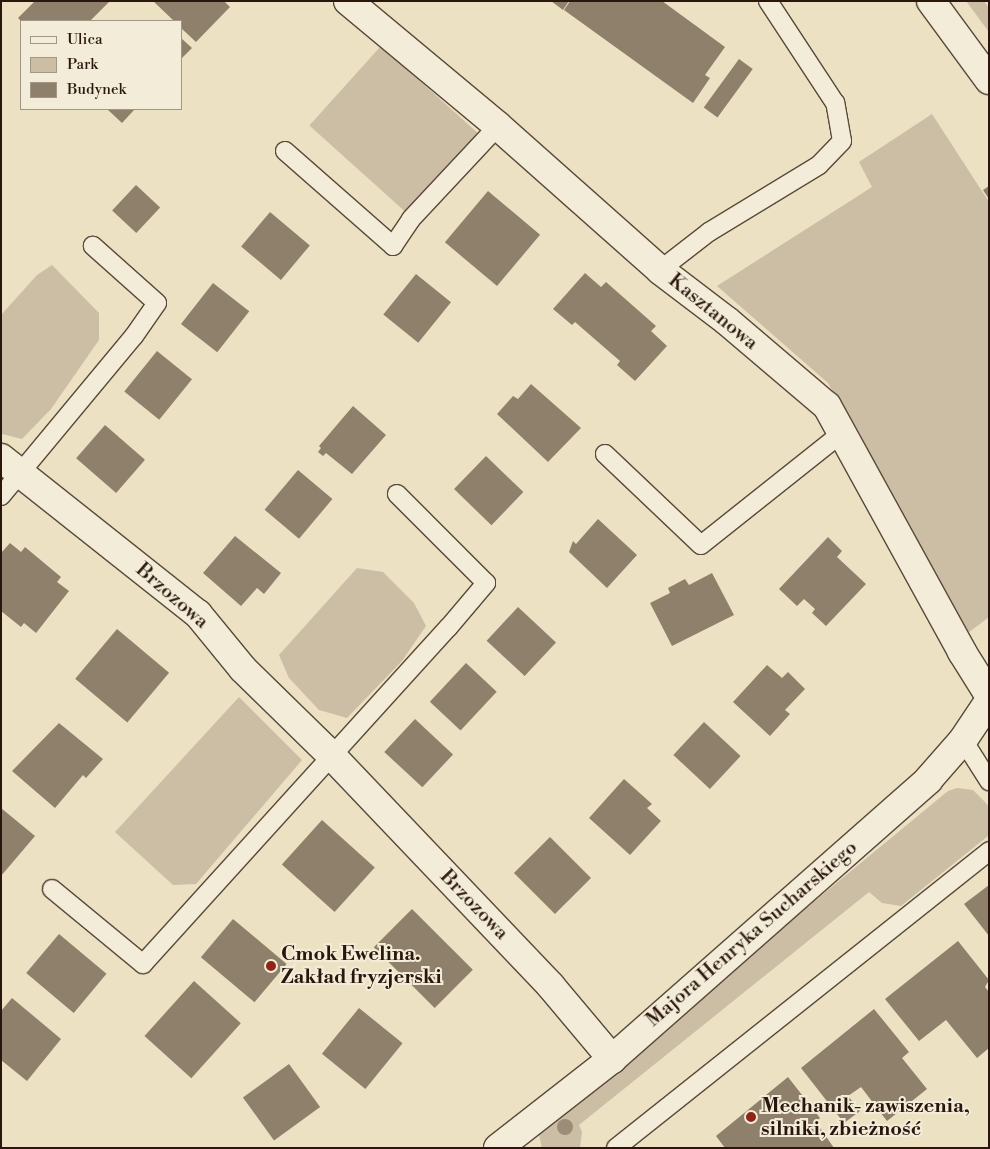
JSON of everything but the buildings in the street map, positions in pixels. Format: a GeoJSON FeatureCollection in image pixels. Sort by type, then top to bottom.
{"type":"FeatureCollection","features":[{"type":"Feature","properties":{"kind":"street","name":"Kasztanowa"},"geometry":{"type":"LineString","coordinates":[[348,1],[498,126],[660,270],[727,321],[827,406],[962,652],[989,695]]}},
{"type":"Feature","properties":{"kind":"street"},"geometry":{"type":"LineString","coordinates":[[930,1],[989,80]]}},
{"type":"Feature","properties":{"kind":"street","name":"Brzozowa"},"geometry":{"type":"LineString","coordinates":[[11,466],[198,614],[243,669],[331,755],[550,985],[612,1059]]}},
{"type":"Feature","properties":{"kind":"street","name":"Majora Henryka Sucharskiego"},"geometry":{"type":"LineString","coordinates":[[506,1145],[612,1059],[928,780],[963,740],[989,701]]}},
{"type":"Feature","properties":{"kind":"lane"},"geometry":{"type":"LineString","coordinates":[[660,270],[709,232],[819,165],[842,141],[835,103],[768,1]]}},
{"type":"Feature","properties":{"kind":"lane"},"geometry":{"type":"LineString","coordinates":[[285,151],[393,246],[412,219],[498,126]]}},
{"type":"Feature","properties":{"kind":"lane"},"geometry":{"type":"LineString","coordinates":[[1,496],[11,466],[134,336],[157,303],[93,246]]}},
{"type":"Feature","properties":{"kind":"lane"},"geometry":{"type":"LineString","coordinates":[[605,454],[701,545],[842,433]]}},
{"type":"Feature","properties":{"kind":"lane"},"geometry":{"type":"LineString","coordinates":[[52,889],[143,964],[486,583],[397,494]]}},
{"type":"Feature","properties":{"kind":"lane"},"geometry":{"type":"LineString","coordinates":[[963,740],[989,781]]}},
{"type":"Feature","properties":{"kind":"lane"},"geometry":{"type":"LineString","coordinates":[[616,1148],[989,851]]}},
{"type":"Feature","properties":{"kind":"green space"},"geometry":{"type":"Polygon","coordinates":[[[966,1],[984,1],[989,8],[989,32],[966,1]]]}},
{"type":"Feature","properties":{"kind":"green space"},"geometry":{"type":"Polygon","coordinates":[[[381,46],[481,136],[410,216],[309,126],[381,46]]]}},
{"type":"Feature","properties":{"kind":"green space"},"geometry":{"type":"Polygon","coordinates":[[[932,114],[989,202],[989,617],[968,633],[828,383],[717,286],[872,187],[859,162],[932,114]]]}},
{"type":"Feature","properties":{"kind":"green space"},"geometry":{"type":"Polygon","coordinates":[[[52,265],[99,313],[99,340],[51,409],[22,439],[2,434],[1,315],[37,275],[52,265]]]}},
{"type":"Feature","properties":{"kind":"green space"},"geometry":{"type":"Polygon","coordinates":[[[357,568],[383,572],[414,603],[426,626],[402,661],[347,718],[319,710],[289,678],[279,655],[357,568]]]}},
{"type":"Feature","properties":{"kind":"green space"},"geometry":{"type":"Polygon","coordinates":[[[239,697],[302,760],[196,884],[173,885],[115,832],[239,697]]]}},
{"type":"Feature","properties":{"kind":"green space"},"geometry":{"type":"Polygon","coordinates":[[[957,788],[973,790],[989,807],[988,836],[901,906],[882,903],[869,892],[579,1125],[582,1132],[580,1148],[542,1148],[539,1135],[546,1123],[948,791],[957,788]]]}},
{"type":"Feature","properties":{"kind":"place","name":"Cmok Ewelina. Zakład fryzjerski"},"geometry":{"type":"Point","coordinates":[271,966]}},
{"type":"Feature","properties":{"kind":"place","name":"Mechanik- zawiszenia, silniki, zbieżność"},"geometry":{"type":"Point","coordinates":[751,1117]}}]}
